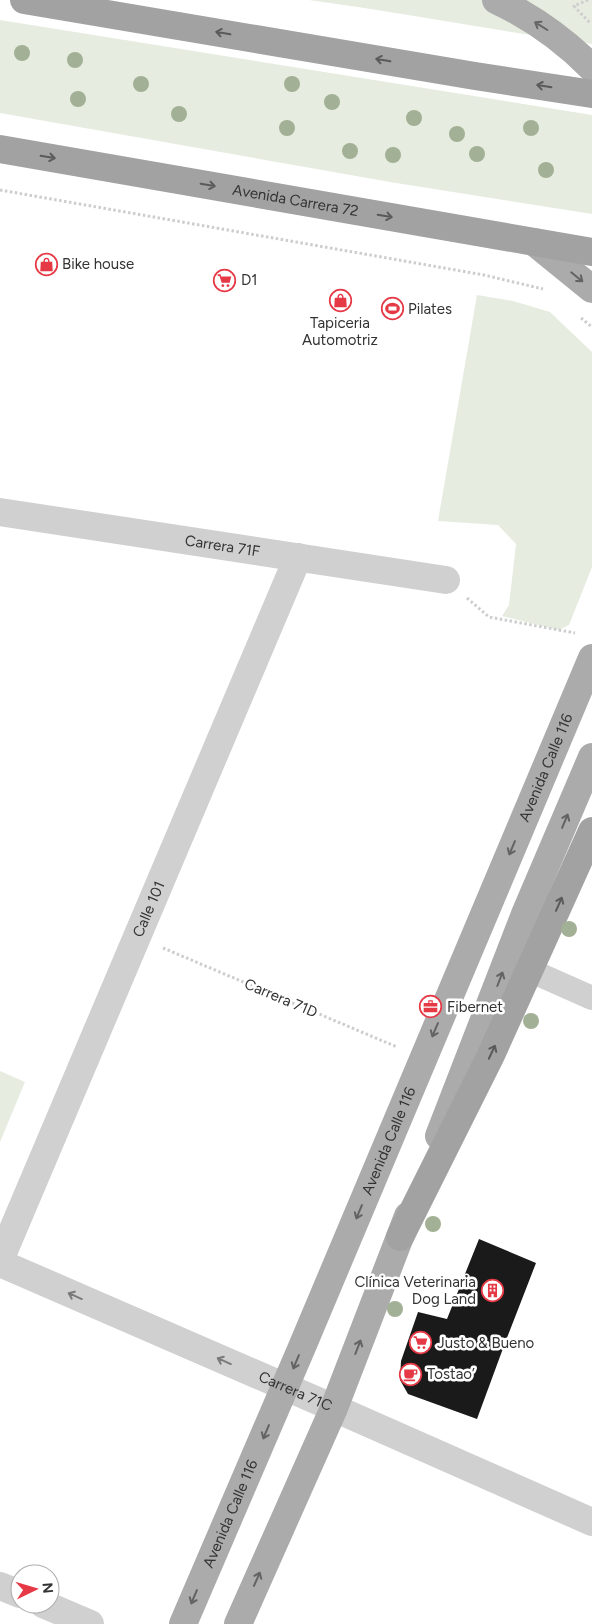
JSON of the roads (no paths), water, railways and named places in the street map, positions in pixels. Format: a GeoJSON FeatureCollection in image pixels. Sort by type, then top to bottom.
{"type":"FeatureCollection","features":[{"type":"Feature","properties":{"kind":"highway"},"geometry":{"type":"LineString","coordinates":[[24,0],[592,94]]}},
{"type":"Feature","properties":{"kind":"highway","name":"Avenida Carrera 72"},"geometry":{"type":"LineString","coordinates":[[0,149],[592,252]]}},
{"type":"Feature","properties":{"kind":"highway"},"geometry":{"type":"LineString","coordinates":[[400,1237],[491,1055],[592,831]]}},
{"type":"Feature","properties":{"kind":"main road"},"geometry":{"type":"LineString","coordinates":[[496,0],[551,32],[592,68]]}},
{"type":"Feature","properties":{"kind":"main road"},"geometry":{"type":"LineString","coordinates":[[534,242],[592,289]]}},
{"type":"Feature","properties":{"kind":"main road","name":"Avenida Calle 116"},"geometry":{"type":"LineString","coordinates":[[183,1624],[424,1058],[588,646]]}},
{"type":"Feature","properties":{"kind":"main road"},"geometry":{"type":"LineString","coordinates":[[238,1624],[334,1408],[526,914],[592,757]]}},
{"type":"Feature","properties":{"kind":"street","name":"Carrera 71F"},"geometry":{"type":"LineString","coordinates":[[0,512],[446,580]]}},
{"type":"Feature","properties":{"kind":"street","name":"Calle 101"},"geometry":{"type":"LineString","coordinates":[[0,1261],[298,557]]}},
{"type":"Feature","properties":{"kind":"street"},"geometry":{"type":"LineString","coordinates":[[529,970],[592,998]]}},
{"type":"Feature","properties":{"kind":"street","name":"Carrera 71C"},"geometry":{"type":"LineString","coordinates":[[0,1261],[592,1522]]}},
{"type":"Feature","properties":{"kind":"street"},"geometry":{"type":"LineString","coordinates":[[60,1611],[90,1624]]}},
{"type":"Feature","properties":{"kind":"place","name":"Bike house"},"geometry":{"type":"Point","coordinates":[46,264]}},
{"type":"Feature","properties":{"kind":"place","name":"D1"},"geometry":{"type":"Point","coordinates":[225,280]}},
{"type":"Feature","properties":{"kind":"place","name":"Tapiceria Automotriz"},"geometry":{"type":"Point","coordinates":[340,300]}},
{"type":"Feature","properties":{"kind":"place","name":"Pilates"},"geometry":{"type":"Point","coordinates":[392,309]}},
{"type":"Feature","properties":{"kind":"place","name":"Fibernet"},"geometry":{"type":"Point","coordinates":[431,1007]}},
{"type":"Feature","properties":{"kind":"place","name":"Clínica Veterinaria Dog Land"},"geometry":{"type":"Point","coordinates":[492,1291]}},
{"type":"Feature","properties":{"kind":"place","name":"Justo & Bueno"},"geometry":{"type":"Point","coordinates":[421,1343]}},
{"type":"Feature","properties":{"kind":"place","name":"Tostao’"},"geometry":{"type":"Point","coordinates":[411,1374]}}]}
